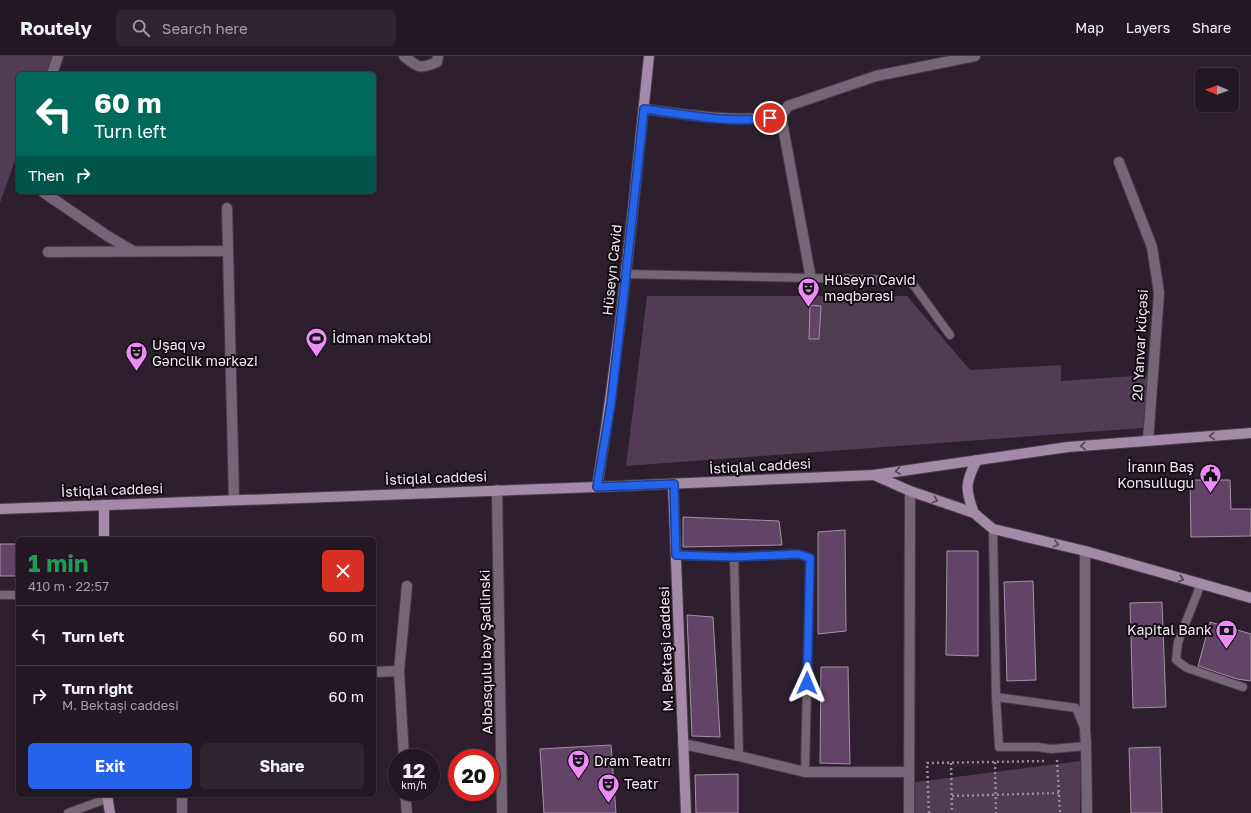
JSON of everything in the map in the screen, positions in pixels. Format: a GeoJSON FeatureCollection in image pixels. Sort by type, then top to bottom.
{"type":"FeatureCollection","features":[{"type":"Feature","properties":{"kind":"main road","name":"Hüseyn Cavid"},"geometry":{"type":"LineString","coordinates":[[597,487],[611,404],[649,56]]}},
{"type":"Feature","properties":{"kind":"main road","name":"İstiqlal caddesi"},"geometry":{"type":"LineString","coordinates":[[0,508],[597,487],[874,475],[1068,447],[1251,433]]}},
{"type":"Feature","properties":{"kind":"main road"},"geometry":{"type":"LineString","coordinates":[[974,514],[968,498],[967,485],[970,473],[977,460]]}},
{"type":"Feature","properties":{"kind":"main road"},"geometry":{"type":"LineString","coordinates":[[874,475],[910,491],[974,514],[993,529],[1085,551],[1251,598]]}},
{"type":"Feature","properties":{"kind":"main road","name":"M. Bektaşi caddesi"},"geometry":{"type":"LineString","coordinates":[[674,484],[686,813]]}},
{"type":"Feature","properties":{"kind":"main road"},"geometry":{"type":"LineString","coordinates":[[104,505],[104,537]]}},
{"type":"Feature","properties":{"kind":"main road"},"geometry":{"type":"LineString","coordinates":[[106,797],[110,813]]}},
{"type":"Feature","properties":{"kind":"street"},"geometry":{"type":"LineString","coordinates":[[53,72],[58,56]]}},
{"type":"Feature","properties":{"kind":"street"},"geometry":{"type":"LineString","coordinates":[[404,56],[418,67],[437,62],[438,56]]}},
{"type":"Feature","properties":{"kind":"street"},"geometry":{"type":"LineString","coordinates":[[811,278],[781,116],[788,106],[876,76],[975,56]]}},
{"type":"Feature","properties":{"kind":"street"},"geometry":{"type":"LineString","coordinates":[[644,109],[724,119],[758,119],[781,116]]}},
{"type":"Feature","properties":{"kind":"street","name":"20 Yanvar küçəsi"},"geometry":{"type":"LineString","coordinates":[[1119,162],[1152,247],[1159,293],[1148,441]]}},
{"type":"Feature","properties":{"kind":"street"},"geometry":{"type":"LineString","coordinates":[[46,194],[106,235],[133,251]]}},
{"type":"Feature","properties":{"kind":"street"},"geometry":{"type":"LineString","coordinates":[[228,208],[234,499]]}},
{"type":"Feature","properties":{"kind":"street"},"geometry":{"type":"LineString","coordinates":[[48,252],[228,251]]}},
{"type":"Feature","properties":{"kind":"street","name":"Abbasqulu bəy Şadlinski"},"geometry":{"type":"LineString","coordinates":[[497,490],[502,813]]}},
{"type":"Feature","properties":{"kind":"street"},"geometry":{"type":"LineString","coordinates":[[909,813],[910,491]]}},
{"type":"Feature","properties":{"kind":"street"},"geometry":{"type":"LineString","coordinates":[[1085,551],[1086,813]]}},
{"type":"Feature","properties":{"kind":"street"},"geometry":{"type":"LineString","coordinates":[[403,749],[399,671],[407,586]]}},
{"type":"Feature","properties":{"kind":"street"},"geometry":{"type":"LineString","coordinates":[[376,672],[399,671]]}},
{"type":"Feature","properties":{"kind":"street"},"geometry":{"type":"LineString","coordinates":[[683,744],[805,772],[908,772]]}},
{"type":"Feature","properties":{"kind":"street"},"geometry":{"type":"LineString","coordinates":[[182,797],[182,813]]}},
{"type":"Feature","properties":{"kind":"street"},"geometry":{"type":"LineString","coordinates":[[406,801],[407,813]]}},
{"type":"Feature","properties":{"kind":"lane"},"geometry":{"type":"LineString","coordinates":[[626,274],[902,280],[912,283],[950,335]]}},
{"type":"Feature","properties":{"kind":"lane"},"geometry":{"type":"LineString","coordinates":[[993,529],[996,697],[1000,747],[1052,749],[1086,746]]}},
{"type":"Feature","properties":{"kind":"lane"},"geometry":{"type":"LineString","coordinates":[[676,555],[734,557],[798,554],[810,558],[805,772]]}},
{"type":"Feature","properties":{"kind":"lane"},"geometry":{"type":"LineString","coordinates":[[734,557],[739,756]]}},
{"type":"Feature","properties":{"kind":"lane"},"geometry":{"type":"LineString","coordinates":[[1201,584],[1178,642],[1176,660],[1187,668],[1243,686]]}},
{"type":"Feature","properties":{"kind":"lane"},"geometry":{"type":"LineString","coordinates":[[0,595],[16,595]]}},
{"type":"Feature","properties":{"kind":"lane"},"geometry":{"type":"LineString","coordinates":[[996,697],[1076,708],[1085,729]]}},
{"type":"Feature","properties":{"kind":"lane"},"geometry":{"type":"LineString","coordinates":[[68,813],[106,797]]}},
{"type":"Feature","properties":{"kind":"path"},"geometry":{"type":"LineString","coordinates":[[1052,749],[1058,761],[1060,813]]}},
{"type":"Feature","properties":{"kind":"path"},"geometry":{"type":"LineString","coordinates":[[929,813],[927,763],[1058,761]]}},
{"type":"Feature","properties":{"kind":"path"},"geometry":{"type":"LineString","coordinates":[[995,762],[996,813]]}},
{"type":"Feature","properties":{"kind":"path"},"geometry":{"type":"LineString","coordinates":[[951,763],[952,813]]}},
{"type":"Feature","properties":{"kind":"path"},"geometry":{"type":"LineString","coordinates":[[952,796],[1059,793]]}},
{"type":"Feature","properties":{"kind":"shaded area"},"geometry":{"type":"Polygon","coordinates":[[[0,56],[52,56],[47,72],[16,72],[16,158],[0,203],[0,56]]]}},
{"type":"Feature","properties":{"kind":"shaded area"},"geometry":{"type":"Polygon","coordinates":[[[647,296],[907,296],[970,370],[1061,365],[1061,381],[1148,375],[1143,428],[626,466],[647,296]]]}},
{"type":"Feature","properties":{"kind":"shaded area"},"geometry":{"type":"Polygon","coordinates":[[[1081,761],[1080,813],[909,813],[909,783],[1081,761]]]}},
{"type":"Feature","properties":{"kind":"building"},"geometry":{"type":"Polygon","coordinates":[[[810,305],[821,306],[819,339],[809,339],[810,305]]]}},
{"type":"Feature","properties":{"kind":"building","name":"İranın Baş Konsulluğu"},"geometry":{"type":"Polygon","coordinates":[[[1190,480],[1230,480],[1231,509],[1251,509],[1251,536],[1191,537],[1190,480]]]}},
{"type":"Feature","properties":{"kind":"building"},"geometry":{"type":"Polygon","coordinates":[[[683,517],[779,521],[782,545],[683,547],[683,517]]]}},
{"type":"Feature","properties":{"kind":"building"},"geometry":{"type":"Polygon","coordinates":[[[845,530],[846,631],[818,634],[818,532],[845,530]]]}},
{"type":"Feature","properties":{"kind":"building"},"geometry":{"type":"Polygon","coordinates":[[[0,544],[16,544],[16,576],[0,576],[0,544]]]}},
{"type":"Feature","properties":{"kind":"building"},"geometry":{"type":"Polygon","coordinates":[[[947,551],[978,551],[978,656],[946,655],[947,551]]]}},
{"type":"Feature","properties":{"kind":"building"},"geometry":{"type":"Polygon","coordinates":[[[1033,581],[1036,680],[1007,681],[1004,582],[1033,581]]]}},
{"type":"Feature","properties":{"kind":"building"},"geometry":{"type":"Polygon","coordinates":[[[1162,602],[1166,707],[1133,708],[1130,603],[1162,602]]]}},
{"type":"Feature","properties":{"kind":"building"},"geometry":{"type":"Polygon","coordinates":[[[687,615],[713,617],[720,737],[692,736],[687,615]]]}},
{"type":"Feature","properties":{"kind":"building","name":"Kapital Bank"},"geometry":{"type":"Polygon","coordinates":[[[1210,622],[1251,634],[1251,681],[1237,679],[1198,666],[1210,622]]]}},
{"type":"Feature","properties":{"kind":"building"},"geometry":{"type":"Polygon","coordinates":[[[821,667],[848,667],[850,764],[820,763],[821,667]]]}},
{"type":"Feature","properties":{"kind":"building","name":"Dram Teatrı"},"geometry":{"type":"Polygon","coordinates":[[[611,745],[616,813],[544,813],[540,749],[611,745]]]}},
{"type":"Feature","properties":{"kind":"building"},"geometry":{"type":"Polygon","coordinates":[[[1160,747],[1162,813],[1131,813],[1129,748],[1160,747]]]}},
{"type":"Feature","properties":{"kind":"building"},"geometry":{"type":"Polygon","coordinates":[[[738,774],[738,813],[696,813],[695,775],[738,774]]]}},
{"type":"Feature","properties":{"kind":"place","name":"Hüseyn Cavid məqbərəsi"},"geometry":{"type":"Point","coordinates":[809,308]}},
{"type":"Feature","properties":{"kind":"place","name":"İdman məktəbi"},"geometry":{"type":"Point","coordinates":[317,358]}},
{"type":"Feature","properties":{"kind":"place","name":"Uşaq və Gənclik mərkəzi"},"geometry":{"type":"Point","coordinates":[136,372]}},
{"type":"Feature","properties":{"kind":"place","name":"İranın Baş Konsulluğu"},"geometry":{"type":"Point","coordinates":[1210,494]}},
{"type":"Feature","properties":{"kind":"place","name":"Kapital Bank"},"geometry":{"type":"Point","coordinates":[1227,650]}},
{"type":"Feature","properties":{"kind":"place","name":"Dram Teatrı"},"geometry":{"type":"Point","coordinates":[578,780]}},
{"type":"Feature","properties":{"kind":"place","name":"Teatr"},"geometry":{"type":"Point","coordinates":[608,804]}},
{"type":"Feature","properties":{"kind":"route"},"geometry":{"type":"LineString","coordinates":[[770,118],[724,119],[644,109],[611,404],[597,487],[674,484],[676,555],[734,557],[798,554],[810,558],[807,683]]}}]}
